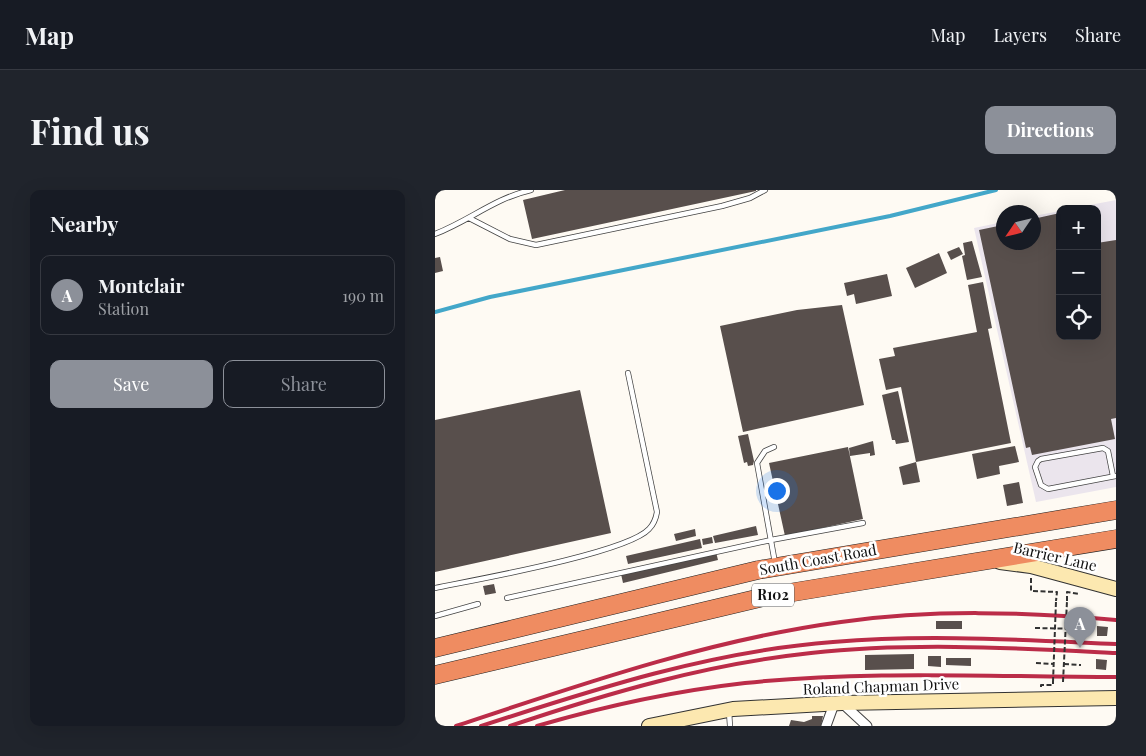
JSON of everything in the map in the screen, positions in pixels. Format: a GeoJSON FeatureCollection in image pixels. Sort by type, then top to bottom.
{"type":"FeatureCollection","features":[{"type":"Feature","properties":{"kind":"highway","name":"South Coast Road"},"geometry":{"type":"LineString","coordinates":[[435,648],[775,566],[1116,510]]}},
{"type":"Feature","properties":{"kind":"highway","name":"South Coast Road"},"geometry":{"type":"LineString","coordinates":[[435,676],[764,596],[1116,539]]}},
{"type":"Feature","properties":{"kind":"street","name":"Barrier Lane"},"geometry":{"type":"LineString","coordinates":[[987,560],[1031,566],[1116,589]]}},
{"type":"Feature","properties":{"kind":"street","name":"Roland Chapman Drive"},"geometry":{"type":"LineString","coordinates":[[649,726],[698,718],[729,710],[838,704],[1116,698]]}},
{"type":"Feature","properties":{"kind":"street"},"geometry":{"type":"LineString","coordinates":[[826,726],[838,704],[867,726]]}},
{"type":"Feature","properties":{"kind":"lane"},"geometry":{"type":"LineString","coordinates":[[435,234],[469,218],[504,197],[531,190]]}},
{"type":"Feature","properties":{"kind":"lane"},"geometry":{"type":"LineString","coordinates":[[469,218],[510,239],[537,245],[722,206],[750,198],[765,190]]}},
{"type":"Feature","properties":{"kind":"lane"},"geometry":{"type":"LineString","coordinates":[[435,588],[587,554],[618,545],[649,529],[657,512],[627,372]]}},
{"type":"Feature","properties":{"kind":"lane"},"geometry":{"type":"LineString","coordinates":[[774,447],[765,451],[757,463],[775,566]]}},
{"type":"Feature","properties":{"kind":"lane"},"geometry":{"type":"LineString","coordinates":[[1103,448],[1108,452],[1114,476],[1048,489],[1041,486],[1035,467],[1041,459],[1103,448]]}},
{"type":"Feature","properties":{"kind":"lane"},"geometry":{"type":"LineString","coordinates":[[507,598],[771,540],[863,523]]}},
{"type":"Feature","properties":{"kind":"lane"},"geometry":{"type":"LineString","coordinates":[[435,616],[479,604]]}},
{"type":"Feature","properties":{"kind":"lane"},"geometry":{"type":"LineString","coordinates":[[729,710],[730,726]]}},
{"type":"Feature","properties":{"kind":"path"},"geometry":{"type":"LineString","coordinates":[[1031,566],[1031,591],[1057,592],[1053,682]]}},
{"type":"Feature","properties":{"kind":"path"},"geometry":{"type":"LineString","coordinates":[[1063,682],[1067,601]]}},
{"type":"Feature","properties":{"kind":"path"},"geometry":{"type":"LineString","coordinates":[[1035,628],[1083,629]]}},
{"type":"Feature","properties":{"kind":"path"},"geometry":{"type":"LineString","coordinates":[[1037,663],[1053,664]]}},
{"type":"Feature","properties":{"kind":"path"},"geometry":{"type":"LineString","coordinates":[[1064,664],[1081,665]]}},
{"type":"Feature","properties":{"kind":"shaded area"},"geometry":{"type":"Polygon","coordinates":[[[1116,200],[1116,487],[1036,502],[974,228],[996,223],[996,250],[1041,250],[1041,215],[1056,212],[1056,340],[1101,340],[1101,205],[1090,205],[1116,200]]]}},
{"type":"Feature","properties":{"kind":"building"},"geometry":{"type":"Polygon","coordinates":[[[565,190],[756,191],[532,239],[523,200],[565,190]]]}},
{"type":"Feature","properties":{"kind":"building"},"geometry":{"type":"Polygon","coordinates":[[[1056,214],[1056,340],[1101,340],[1101,242],[1116,240],[1116,418],[1111,419],[1115,439],[1032,455],[1030,447],[1026,448],[979,230],[996,226],[996,250],[1041,250],[1041,217],[1056,214]]]}},
{"type":"Feature","properties":{"kind":"building"},"geometry":{"type":"Polygon","coordinates":[[[972,241],[982,277],[967,280],[962,256],[965,255],[963,243],[972,241]]]}},
{"type":"Feature","properties":{"kind":"building"},"geometry":{"type":"Polygon","coordinates":[[[959,247],[963,254],[951,260],[947,252],[959,247]]]}},
{"type":"Feature","properties":{"kind":"building"},"geometry":{"type":"Polygon","coordinates":[[[939,253],[947,273],[915,288],[906,268],[939,253]]]}},
{"type":"Feature","properties":{"kind":"building"},"geometry":{"type":"Polygon","coordinates":[[[440,257],[443,271],[435,273],[435,258],[440,257]]]}},
{"type":"Feature","properties":{"kind":"building"},"geometry":{"type":"Polygon","coordinates":[[[887,274],[892,296],[856,304],[854,294],[847,296],[844,283],[887,274]]]}},
{"type":"Feature","properties":{"kind":"building"},"geometry":{"type":"Polygon","coordinates":[[[983,282],[992,328],[988,329],[1011,443],[916,462],[901,387],[886,390],[879,359],[895,356],[893,348],[977,332],[968,285],[983,282]]]}},
{"type":"Feature","properties":{"kind":"building"},"geometry":{"type":"Polygon","coordinates":[[[842,305],[864,405],[743,432],[720,326],[797,310],[842,305]]]}},
{"type":"Feature","properties":{"kind":"building"},"geometry":{"type":"Polygon","coordinates":[[[580,390],[611,533],[435,572],[435,420],[580,390]]]}},
{"type":"Feature","properties":{"kind":"building"},"geometry":{"type":"Polygon","coordinates":[[[898,391],[909,442],[896,444],[895,440],[892,440],[882,395],[898,391]]]}},
{"type":"Feature","properties":{"kind":"building"},"geometry":{"type":"Polygon","coordinates":[[[748,434],[754,461],[753,465],[748,466],[747,462],[744,463],[738,436],[748,434]]]}},
{"type":"Feature","properties":{"kind":"building"},"geometry":{"type":"Polygon","coordinates":[[[873,441],[875,455],[870,456],[870,453],[850,456],[849,448],[873,441]]]}},
{"type":"Feature","properties":{"kind":"building"},"geometry":{"type":"Polygon","coordinates":[[[1015,446],[1019,462],[999,466],[1000,474],[977,479],[972,454],[1015,446]]]}},
{"type":"Feature","properties":{"kind":"building"},"geometry":{"type":"Polygon","coordinates":[[[848,447],[863,519],[785,536],[769,463],[848,447]]]}},
{"type":"Feature","properties":{"kind":"building"},"geometry":{"type":"Polygon","coordinates":[[[916,462],[920,482],[903,485],[899,467],[916,462]]]}},
{"type":"Feature","properties":{"kind":"building"},"geometry":{"type":"Polygon","coordinates":[[[1019,482],[1023,503],[1007,506],[1003,485],[1019,482]]]}},
{"type":"Feature","properties":{"kind":"building"},"geometry":{"type":"Polygon","coordinates":[[[756,526],[758,535],[715,543],[713,536],[756,526]]]}},
{"type":"Feature","properties":{"kind":"building"},"geometry":{"type":"Polygon","coordinates":[[[695,529],[696,536],[676,541],[674,534],[695,529]]]}},
{"type":"Feature","properties":{"kind":"building"},"geometry":{"type":"Polygon","coordinates":[[[712,537],[713,543],[703,545],[702,539],[712,537]]]}},
{"type":"Feature","properties":{"kind":"building"},"geometry":{"type":"Polygon","coordinates":[[[700,539],[702,548],[628,564],[626,556],[700,539]]]}},
{"type":"Feature","properties":{"kind":"building"},"geometry":{"type":"Polygon","coordinates":[[[716,552],[718,560],[623,583],[621,574],[716,552]]]}},
{"type":"Feature","properties":{"kind":"building"},"geometry":{"type":"Polygon","coordinates":[[[494,584],[496,593],[485,595],[483,586],[494,584]]]}},
{"type":"Feature","properties":{"kind":"building"},"geometry":{"type":"Polygon","coordinates":[[[936,621],[962,621],[962,629],[936,629],[936,621]]]}},
{"type":"Feature","properties":{"kind":"building"},"geometry":{"type":"Polygon","coordinates":[[[1097,626],[1108,627],[1107,636],[1097,636],[1097,626]]]}},
{"type":"Feature","properties":{"kind":"building"},"geometry":{"type":"Polygon","coordinates":[[[914,654],[914,669],[865,670],[865,655],[914,654]]]}},
{"type":"Feature","properties":{"kind":"building"},"geometry":{"type":"Polygon","coordinates":[[[928,656],[941,656],[941,667],[928,666],[928,656]]]}},
{"type":"Feature","properties":{"kind":"building"},"geometry":{"type":"Polygon","coordinates":[[[946,658],[971,658],[971,666],[946,665],[946,658]]]}},
{"type":"Feature","properties":{"kind":"building"},"geometry":{"type":"Polygon","coordinates":[[[1096,659],[1107,660],[1106,670],[1096,669],[1096,659]]]}},
{"type":"Feature","properties":{"kind":"building"},"geometry":{"type":"Polygon","coordinates":[[[812,716],[823,716],[821,726],[789,726],[791,720],[804,722],[812,719],[812,716]]]}},
{"type":"Feature","properties":{"kind":"waterway"},"geometry":{"type":"LineString","coordinates":[[435,312],[490,297],[890,216],[996,190]]}},
{"type":"Feature","properties":{"kind":"railway"},"geometry":{"type":"LineString","coordinates":[[456,726],[598,679],[694,652],[743,640],[841,622],[910,615],[979,613],[1116,620]]}},
{"type":"Feature","properties":{"kind":"railway"},"geometry":{"type":"LineString","coordinates":[[481,726],[654,674],[743,654],[788,647],[833,642],[904,638],[1116,644]]}},
{"type":"Feature","properties":{"kind":"railway"},"geometry":{"type":"LineString","coordinates":[[510,726],[621,691],[696,672],[734,664],[811,653],[925,647],[1116,653]]}},
{"type":"Feature","properties":{"kind":"railway"},"geometry":{"type":"LineString","coordinates":[[537,726],[588,712],[666,695],[719,686],[791,679],[884,675],[1116,677]]}},
{"type":"Feature","properties":{"kind":"place","name":"Montclair"},"geometry":{"type":"Point","coordinates":[1080,648]}}]}
